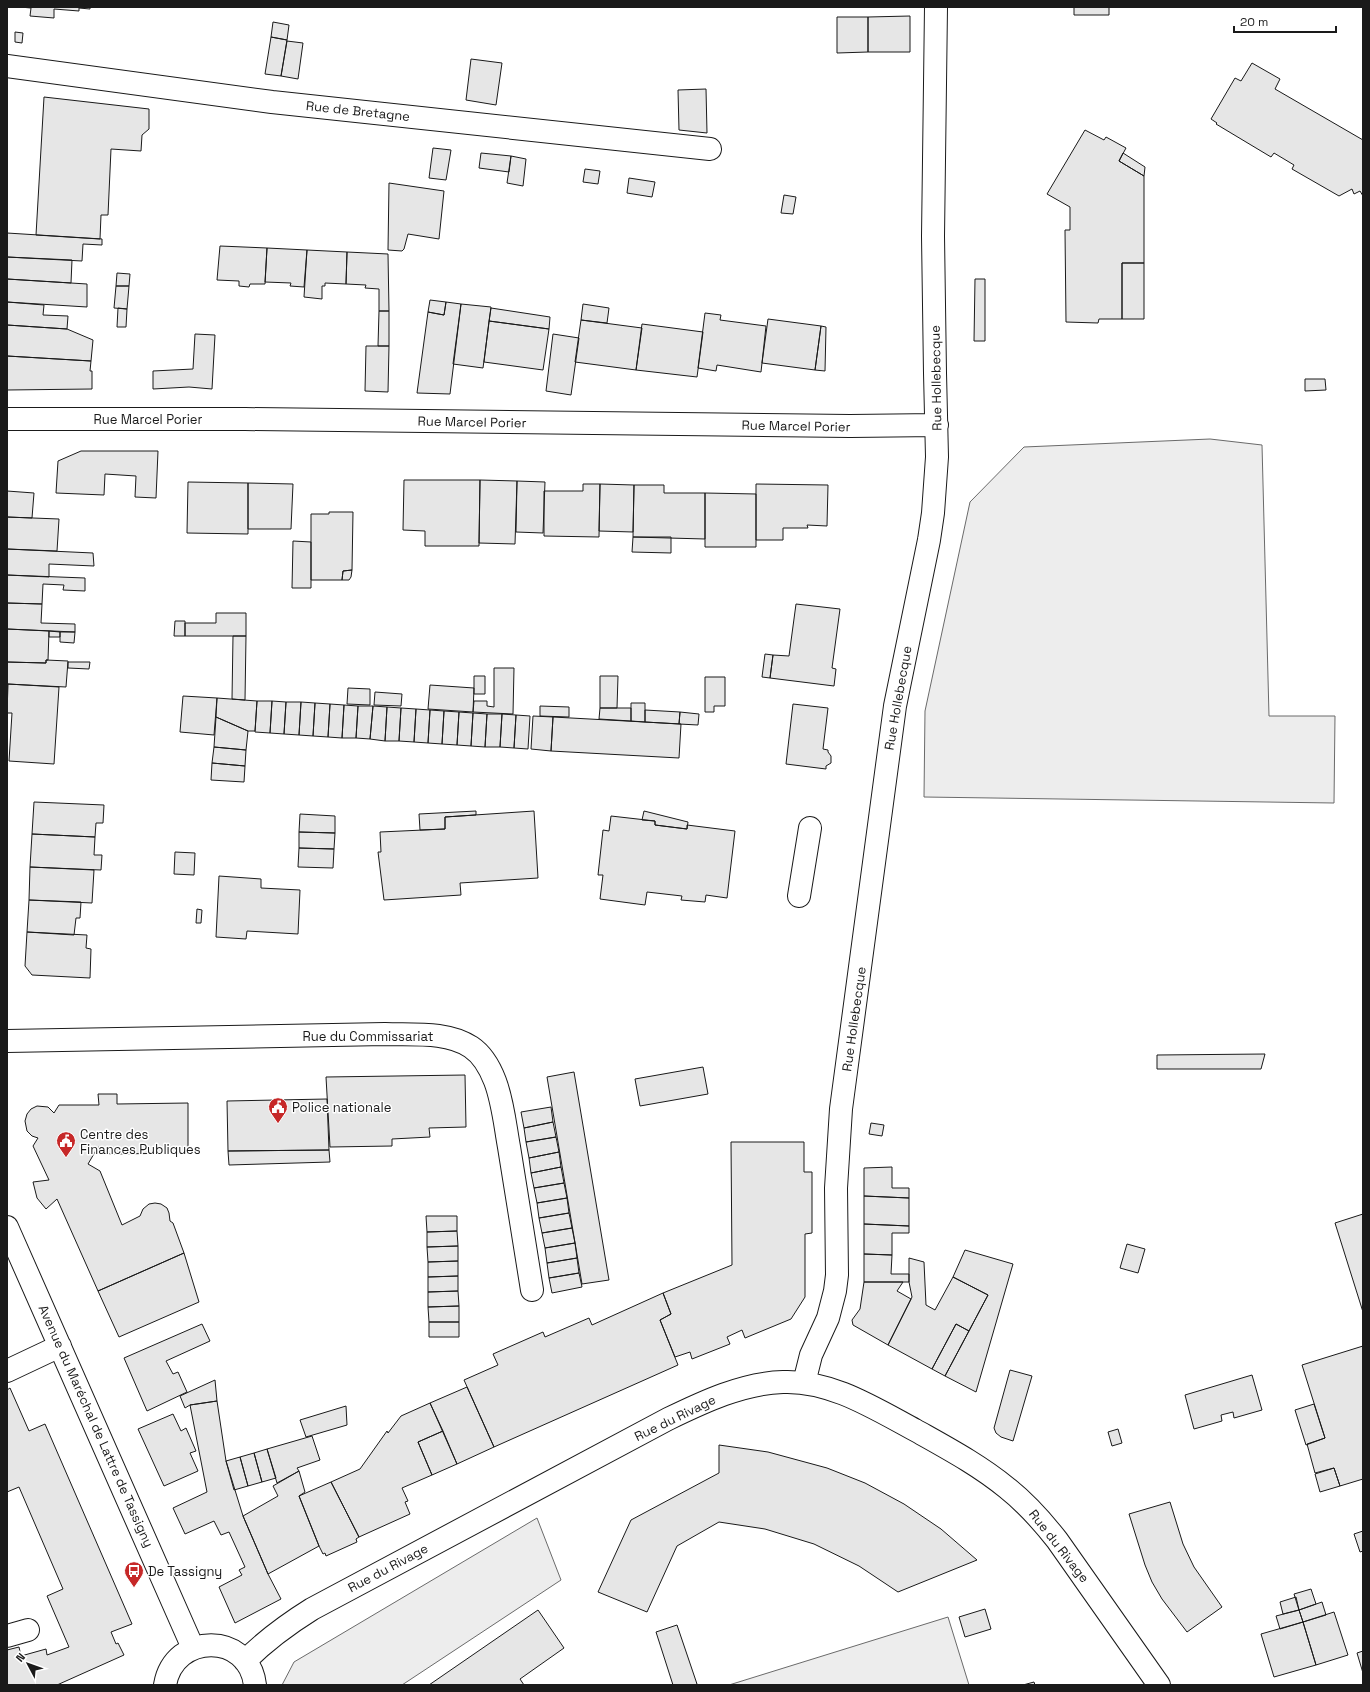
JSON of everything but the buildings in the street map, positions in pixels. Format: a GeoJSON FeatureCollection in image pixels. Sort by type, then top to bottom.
{"type":"FeatureCollection","features":[{"type":"Feature","properties":{"kind":"street","name":"Rue Hollebecque"},"geometry":{"type":"LineString","coordinates":[[804,1383],[811,1355],[828,1318],[835,1291],[837,1275],[836,1188],[841,1109],[895,706],[933,513],[938,457],[935,373],[934,236],[936,7]]}},
{"type":"Feature","properties":{"kind":"street","name":"Rue de Bretagne"},"geometry":{"type":"LineString","coordinates":[[7,66],[272,102],[710,149]]}},
{"type":"Feature","properties":{"kind":"street","name":"Rue Marcel Porier"},"geometry":{"type":"LineString","coordinates":[[7,419],[245,419],[850,426],[937,425]]}},
{"type":"Feature","properties":{"kind":"street"},"geometry":{"type":"LineString","coordinates":[[799,896],[810,828]]}},
{"type":"Feature","properties":{"kind":"street","name":"Rue du Commissariat"},"geometry":{"type":"LineString","coordinates":[[7,1041],[385,1034],[430,1035],[446,1037],[459,1041],[471,1047],[481,1056],[489,1067],[496,1082],[515,1183],[532,1290]]}},
{"type":"Feature","properties":{"kind":"street","name":"Avenue du Maréchal de Lattre de Tassigny"},"geometry":{"type":"LineString","coordinates":[[7,1227],[193,1648]]}},
{"type":"Feature","properties":{"kind":"street"},"geometry":{"type":"LineString","coordinates":[[7,1371],[60,1346]]}},
{"type":"Feature","properties":{"kind":"street","name":"Rue du Rivage"},"geometry":{"type":"LineString","coordinates":[[245,1661],[264,1643],[294,1620],[312,1609],[668,1419],[712,1399],[763,1384],[783,1382],[804,1383],[838,1392],[874,1408],[951,1450],[991,1475],[1008,1488],[1043,1521],[1159,1685]]}},
{"type":"Feature","properties":{"kind":"street"},"geometry":{"type":"LineString","coordinates":[[7,1636],[28,1630]]}},
{"type":"Feature","properties":{"kind":"street"},"geometry":{"type":"LineString","coordinates":[[165,1685],[167,1675],[174,1662],[186,1651],[207,1644],[221,1646],[234,1652],[245,1661],[252,1674],[255,1685]]}},
{"type":"Feature","properties":{"kind":"shaded area"},"geometry":{"type":"Polygon","coordinates":[[[1210,439],[1262,445],[1269,716],[1335,716],[1334,803],[924,797],[925,711],[970,502],[1024,447],[1210,439]]]}},
{"type":"Feature","properties":{"kind":"shaded area"},"geometry":{"type":"Polygon","coordinates":[[[537,1518],[561,1580],[402,1685],[282,1685],[294,1662],[537,1518]]]}},
{"type":"Feature","properties":{"kind":"shaded area"},"geometry":{"type":"Polygon","coordinates":[[[948,1617],[969,1685],[729,1685],[948,1617]]]}},
{"type":"Feature","properties":{"kind":"place","name":"Police nationale"},"geometry":{"type":"Point","coordinates":[278,1124]}},
{"type":"Feature","properties":{"kind":"place","name":"Centre des Finances Publiques"},"geometry":{"type":"Point","coordinates":[66,1158]}},
{"type":"Feature","properties":{"kind":"place","name":"De Tassigny"},"geometry":{"type":"Point","coordinates":[134,1588]}}]}
